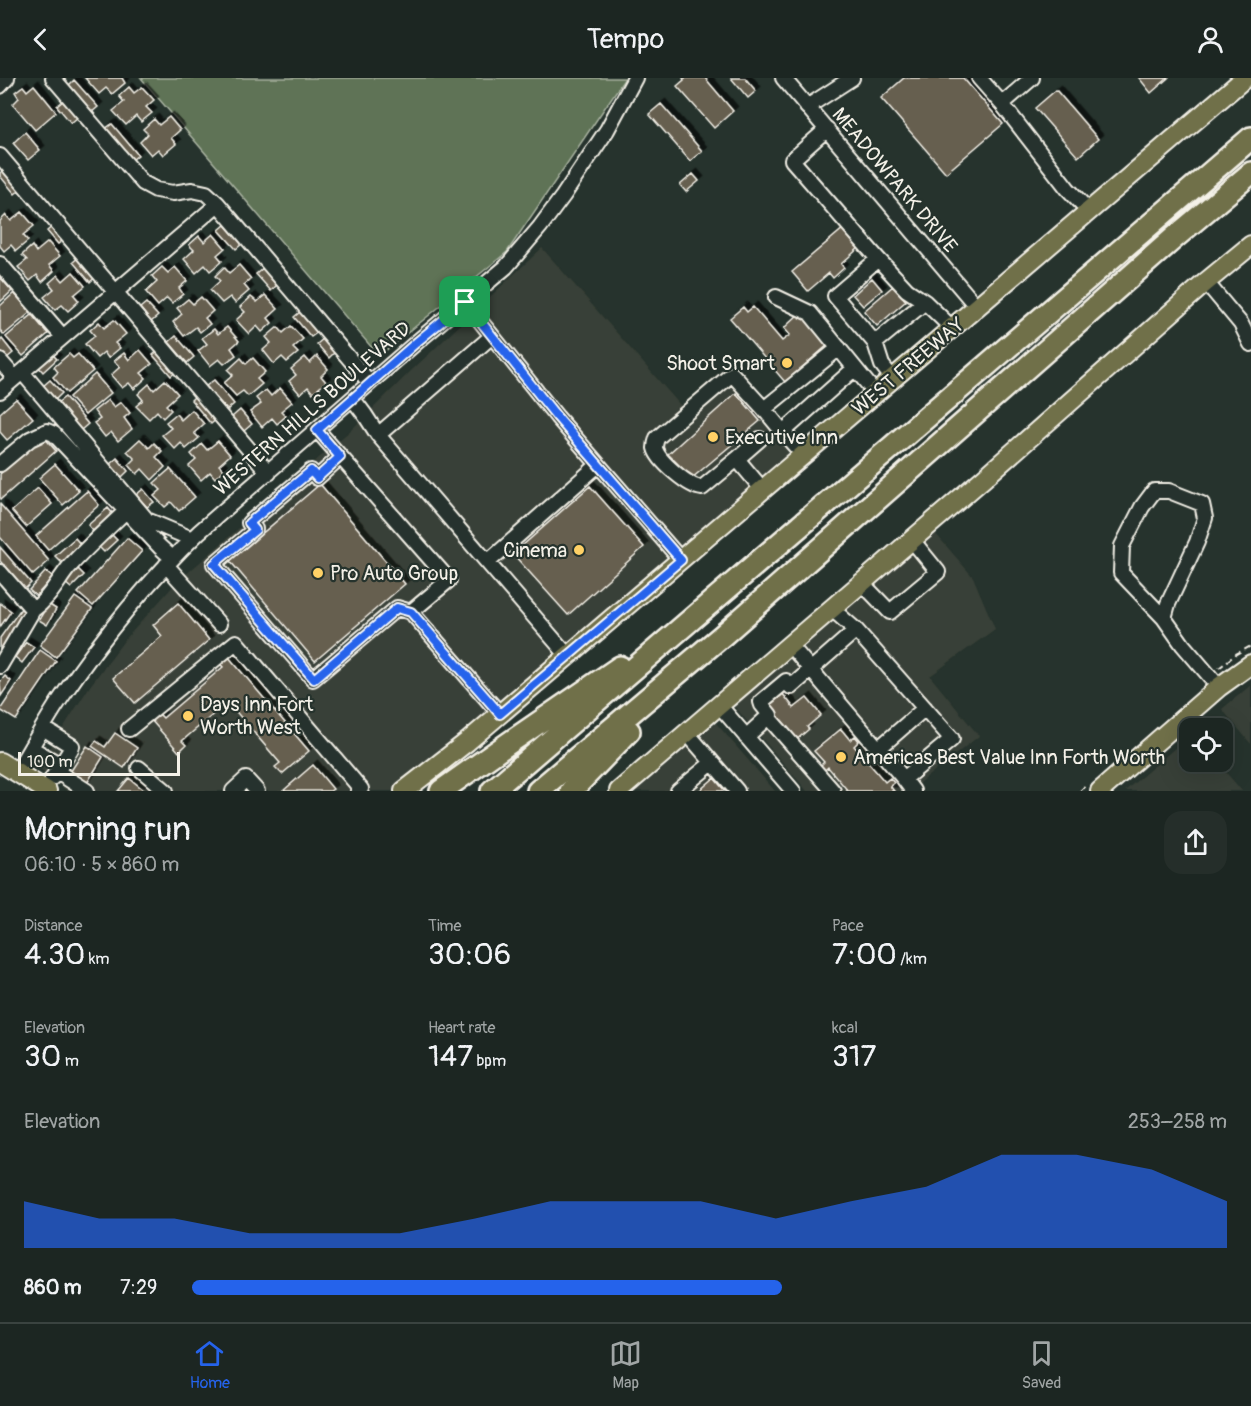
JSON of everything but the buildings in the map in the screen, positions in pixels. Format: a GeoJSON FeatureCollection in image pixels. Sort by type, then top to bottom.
{"type":"FeatureCollection","features":[{"type":"Feature","properties":{"kind":"highway"},"geometry":{"type":"LineString","coordinates":[[492,791],[1251,138]]}},
{"type":"Feature","properties":{"kind":"highway"},"geometry":{"type":"LineString","coordinates":[[538,791],[685,669],[1174,238],[1251,173]]}},
{"type":"Feature","properties":{"kind":"highway"},"geometry":{"type":"LineString","coordinates":[[441,791],[613,670],[660,646]]}},
{"type":"Feature","properties":{"kind":"highway"},"geometry":{"type":"LineString","coordinates":[[571,791],[659,703],[685,669]]}},
{"type":"Feature","properties":{"kind":"main road","name":"WEST FREEWAY"},"geometry":{"type":"LineString","coordinates":[[404,791],[467,742],[1245,78]]}},
{"type":"Feature","properties":{"kind":"main road"},"geometry":{"type":"LineString","coordinates":[[619,791],[1251,245]]}},
{"type":"Feature","properties":{"kind":"main road"},"geometry":{"type":"LineString","coordinates":[[1100,791],[1219,687],[1251,664]]}},
{"type":"Feature","properties":{"kind":"main road"},"geometry":{"type":"LineString","coordinates":[[5,766],[45,790]]}},
{"type":"Feature","properties":{"kind":"street"},"geometry":{"type":"LineString","coordinates":[[0,86],[7,78]]}},
{"type":"Feature","properties":{"kind":"street"},"geometry":{"type":"LineString","coordinates":[[53,78],[143,183],[156,190],[173,193],[192,190],[206,193],[218,204],[370,383]]}},
{"type":"Feature","properties":{"kind":"street","name":"WESTERN HILLS BOULEVARD"},"geometry":{"type":"LineString","coordinates":[[5,766],[31,748],[60,699],[121,617],[192,539],[506,267],[564,196],[607,130],[635,78]]}},
{"type":"Feature","properties":{"kind":"street","name":"MEADOWPARK DRIVE"},"geometry":{"type":"LineString","coordinates":[[783,78],[977,307]]}},
{"type":"Feature","properties":{"kind":"street"},"geometry":{"type":"LineString","coordinates":[[807,107],[852,78]]}},
{"type":"Feature","properties":{"kind":"street"},"geometry":{"type":"LineString","coordinates":[[979,78],[1068,189],[1089,211]]}},
{"type":"Feature","properties":{"kind":"street"},"geometry":{"type":"LineString","coordinates":[[1002,104],[1032,78]]}},
{"type":"Feature","properties":{"kind":"street"},"geometry":{"type":"LineString","coordinates":[[827,129],[792,160],[907,290],[925,302],[952,328]]}},
{"type":"Feature","properties":{"kind":"street"},"geometry":{"type":"LineString","coordinates":[[0,156],[269,472]]}},
{"type":"Feature","properties":{"kind":"street"},"geometry":{"type":"LineString","coordinates":[[0,391],[218,204]]}},
{"type":"Feature","properties":{"kind":"street"},"geometry":{"type":"LineString","coordinates":[[878,259],[835,296],[875,343],[882,365],[893,379]]}},
{"type":"Feature","properties":{"kind":"street"},"geometry":{"type":"LineString","coordinates":[[0,264],[63,337]]}},
{"type":"Feature","properties":{"kind":"street"},"geometry":{"type":"LineString","coordinates":[[1206,282],[1241,324],[1251,344]]}},
{"type":"Feature","properties":{"kind":"street"},"geometry":{"type":"LineString","coordinates":[[776,297],[810,313],[876,394]]}},
{"type":"Feature","properties":{"kind":"street"},"geometry":{"type":"LineString","coordinates":[[465,302],[598,465],[681,560]]}},
{"type":"Feature","properties":{"kind":"street"},"geometry":{"type":"LineString","coordinates":[[875,343],[925,302]]}},
{"type":"Feature","properties":{"kind":"street"},"geometry":{"type":"LineString","coordinates":[[378,435],[492,336]]}},
{"type":"Feature","properties":{"kind":"street"},"geometry":{"type":"LineString","coordinates":[[764,409],[839,348]]}},
{"type":"Feature","properties":{"kind":"street"},"geometry":{"type":"LineString","coordinates":[[0,361],[19,375],[147,520],[192,539]]}},
{"type":"Feature","properties":{"kind":"street"},"geometry":{"type":"LineString","coordinates":[[783,432],[854,369]]}},
{"type":"Feature","properties":{"kind":"street"},"geometry":{"type":"LineString","coordinates":[[760,439],[702,488],[695,488],[678,475],[660,457],[655,447],[657,438],[732,374],[803,455]]}},
{"type":"Feature","properties":{"kind":"street"},"geometry":{"type":"LineString","coordinates":[[352,399],[378,435],[568,656]]}},
{"type":"Feature","properties":{"kind":"street"},"geometry":{"type":"LineString","coordinates":[[0,464],[30,439],[47,430],[54,434],[126,511],[219,624]]}},
{"type":"Feature","properties":{"kind":"street"},"geometry":{"type":"LineString","coordinates":[[317,430],[449,580],[411,612]]}},
{"type":"Feature","properties":{"kind":"street"},"geometry":{"type":"LineString","coordinates":[[340,457],[317,478],[311,471],[249,523],[255,530],[214,564],[314,679],[397,608],[411,612],[500,714]]}},
{"type":"Feature","properties":{"kind":"street"},"geometry":{"type":"LineString","coordinates":[[737,459],[763,490]]}},
{"type":"Feature","properties":{"kind":"street"},"geometry":{"type":"LineString","coordinates":[[488,562],[598,465]]}},
{"type":"Feature","properties":{"kind":"street"},"geometry":{"type":"LineString","coordinates":[[1164,618],[1205,518],[1202,504],[1184,499],[1169,491],[1154,491],[1142,507],[1122,546],[1121,573],[1164,618],[1183,645],[1219,687]]}},
{"type":"Feature","properties":{"kind":"street"},"geometry":{"type":"LineString","coordinates":[[0,666],[33,610],[43,603],[69,568],[93,542],[126,511]]}},
{"type":"Feature","properties":{"kind":"street"},"geometry":{"type":"LineString","coordinates":[[861,583],[890,612],[938,572],[912,540]]}},
{"type":"Feature","properties":{"kind":"street"},"geometry":{"type":"LineString","coordinates":[[0,572],[33,610]]}},
{"type":"Feature","properties":{"kind":"street"},"geometry":{"type":"LineString","coordinates":[[831,609],[856,630],[952,739],[904,779]]}},
{"type":"Feature","properties":{"kind":"street"},"geometry":{"type":"LineString","coordinates":[[833,791],[768,717],[770,715],[761,702],[786,681],[791,687],[856,630]]}},
{"type":"Feature","properties":{"kind":"street"},"geometry":{"type":"LineString","coordinates":[[129,729],[236,642],[361,790]]}},
{"type":"Feature","properties":{"kind":"street"},"geometry":{"type":"LineString","coordinates":[[790,645],[914,791]]}},
{"type":"Feature","properties":{"kind":"street"},"geometry":{"type":"LineString","coordinates":[[719,705],[793,791]]}},
{"type":"Feature","properties":{"kind":"street"},"geometry":{"type":"LineString","coordinates":[[878,749],[925,708]]}},
{"type":"Feature","properties":{"kind":"street"},"geometry":{"type":"LineString","coordinates":[[746,737],[768,717]]}},
{"type":"Feature","properties":{"kind":"street"},"geometry":{"type":"LineString","coordinates":[[43,728],[72,746],[45,790]]}},
{"type":"Feature","properties":{"kind":"street"},"geometry":{"type":"LineString","coordinates":[[687,733],[737,791]]}},
{"type":"Feature","properties":{"kind":"street"},"geometry":{"type":"LineString","coordinates":[[31,748],[58,769],[59,773],[87,791]]}},
{"type":"Feature","properties":{"kind":"street"},"geometry":{"type":"LineString","coordinates":[[678,791],[712,763]]}},
{"type":"Feature","properties":{"kind":"street"},"geometry":{"type":"LineString","coordinates":[[139,768],[166,791]]}},
{"type":"Feature","properties":{"kind":"street"},"geometry":{"type":"LineString","coordinates":[[233,791],[246,779],[257,791]]}},
{"type":"Feature","properties":{"kind":"shaded area"},"geometry":{"type":"Polygon","coordinates":[[[542,248],[681,406],[722,370],[766,419],[789,454],[553,658],[394,791],[67,791],[38,767],[90,686],[123,642],[175,584],[351,430],[542,248]]]}},
{"type":"Feature","properties":{"kind":"shaded area"},"geometry":{"type":"Polygon","coordinates":[[[935,533],[973,577],[995,629],[930,676],[979,736],[919,783],[923,791],[807,791],[734,706],[935,533]]]}},
{"type":"Feature","properties":{"kind":"shaded area"},"geometry":{"type":"Polygon","coordinates":[[[1251,685],[1251,744],[1233,722],[1233,718],[1229,718],[1222,709],[1251,685]]]}},
{"type":"Feature","properties":{"kind":"shaded area"},"geometry":{"type":"Polygon","coordinates":[[[716,723],[775,791],[636,791],[716,723]]]}},
{"type":"Feature","properties":{"kind":"shaded area"},"geometry":{"type":"Polygon","coordinates":[[[1179,745],[1179,772],[1226,772],[1242,791],[1125,791],[1179,745]]]}},
{"type":"Feature","properties":{"kind":"green space"},"geometry":{"type":"Polygon","coordinates":[[[141,78],[625,78],[507,252],[379,356],[141,78]]]}},
{"type":"Feature","properties":{"kind":"place","name":"Shoot Smart"},"geometry":{"type":"Point","coordinates":[787,363]}},
{"type":"Feature","properties":{"kind":"place","name":"Executive Inn"},"geometry":{"type":"Point","coordinates":[713,437]}},
{"type":"Feature","properties":{"kind":"place","name":"Cinema"},"geometry":{"type":"Point","coordinates":[579,550]}},
{"type":"Feature","properties":{"kind":"place","name":"Pro Auto Group"},"geometry":{"type":"Point","coordinates":[318,573]}},
{"type":"Feature","properties":{"kind":"place","name":"Days Inn Fort Worth West"},"geometry":{"type":"Point","coordinates":[188,716]}},
{"type":"Feature","properties":{"kind":"place","name":"Americas Best Value Inn Forth Worth"},"geometry":{"type":"Point","coordinates":[841,757]}},
{"type":"Feature","properties":{"kind":"route"},"geometry":{"type":"LineString","coordinates":[[465,302],[557,417],[681,560],[500,714],[411,612],[397,608],[314,679],[214,564],[255,530],[249,523],[311,471],[317,478],[340,457],[317,430],[465,302]]}}]}
